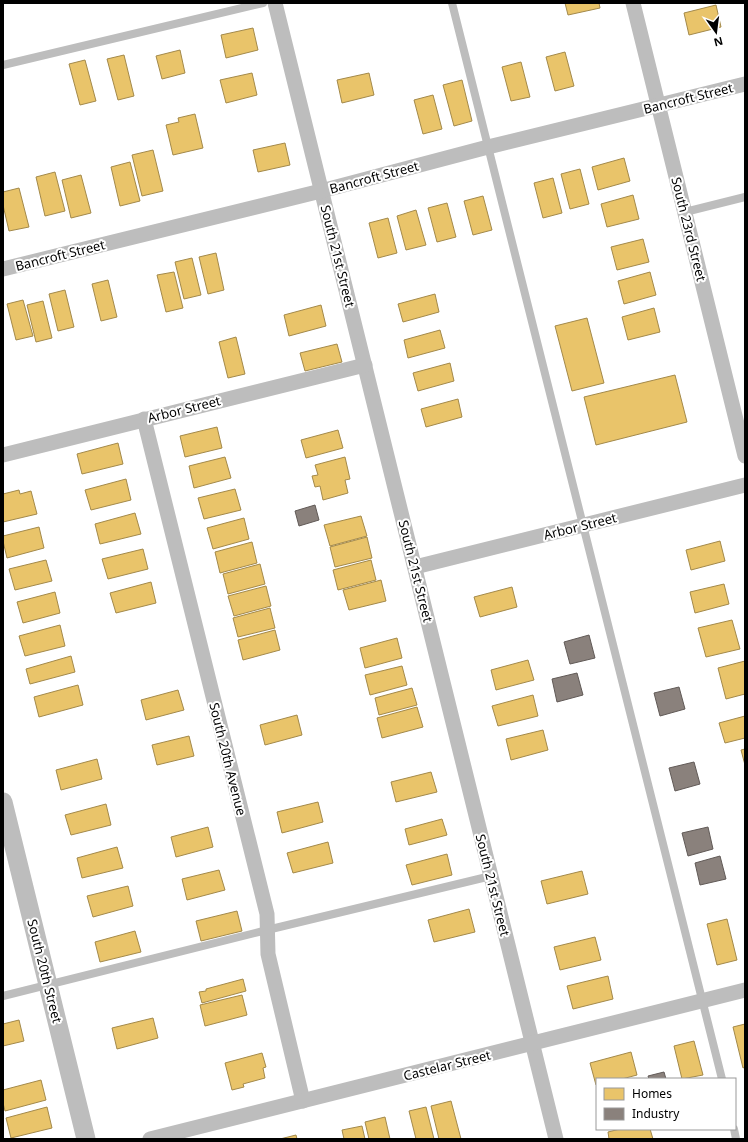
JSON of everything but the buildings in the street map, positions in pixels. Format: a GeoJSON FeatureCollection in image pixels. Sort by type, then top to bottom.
{"type":"FeatureCollection","features":[{"type":"Feature","properties":{"kind":"street","name":"South 21st Street"},"geometry":{"type":"LineString","coordinates":[[275,3],[556,1139]]}},
{"type":"Feature","properties":{"kind":"street","name":"South 23rd Street"},"geometry":{"type":"LineString","coordinates":[[633,3],[745,456]]}},
{"type":"Feature","properties":{"kind":"street","name":"Bancroft Street"},"geometry":{"type":"LineString","coordinates":[[3,269],[321,191],[488,147],[745,84]]}},
{"type":"Feature","properties":{"kind":"street","name":"Arbor Street"},"geometry":{"type":"LineString","coordinates":[[3,455],[365,365]]}},
{"type":"Feature","properties":{"kind":"street","name":"South 20th Avenue"},"geometry":{"type":"LineString","coordinates":[[144,419],[267,914],[268,954],[303,1101]]}},
{"type":"Feature","properties":{"kind":"street","name":"Arbor Street"},"geometry":{"type":"LineString","coordinates":[[415,567],[745,485]]}},
{"type":"Feature","properties":{"kind":"street","name":"South 20th Street"},"geometry":{"type":"LineString","coordinates":[[3,802],[86,1139]]}},
{"type":"Feature","properties":{"kind":"street","name":"Castelar Street"},"geometry":{"type":"LineString","coordinates":[[150,1139],[745,990]]}},
{"type":"Feature","properties":{"kind":"lane"},"geometry":{"type":"LineString","coordinates":[[3,66],[263,3]]}},
{"type":"Feature","properties":{"kind":"lane"},"geometry":{"type":"LineString","coordinates":[[452,3],[722,1078]]}},
{"type":"Feature","properties":{"kind":"lane"},"geometry":{"type":"LineString","coordinates":[[685,212],[745,197]]}},
{"type":"Feature","properties":{"kind":"lane"},"geometry":{"type":"LineString","coordinates":[[3,996],[491,876]]}}]}
